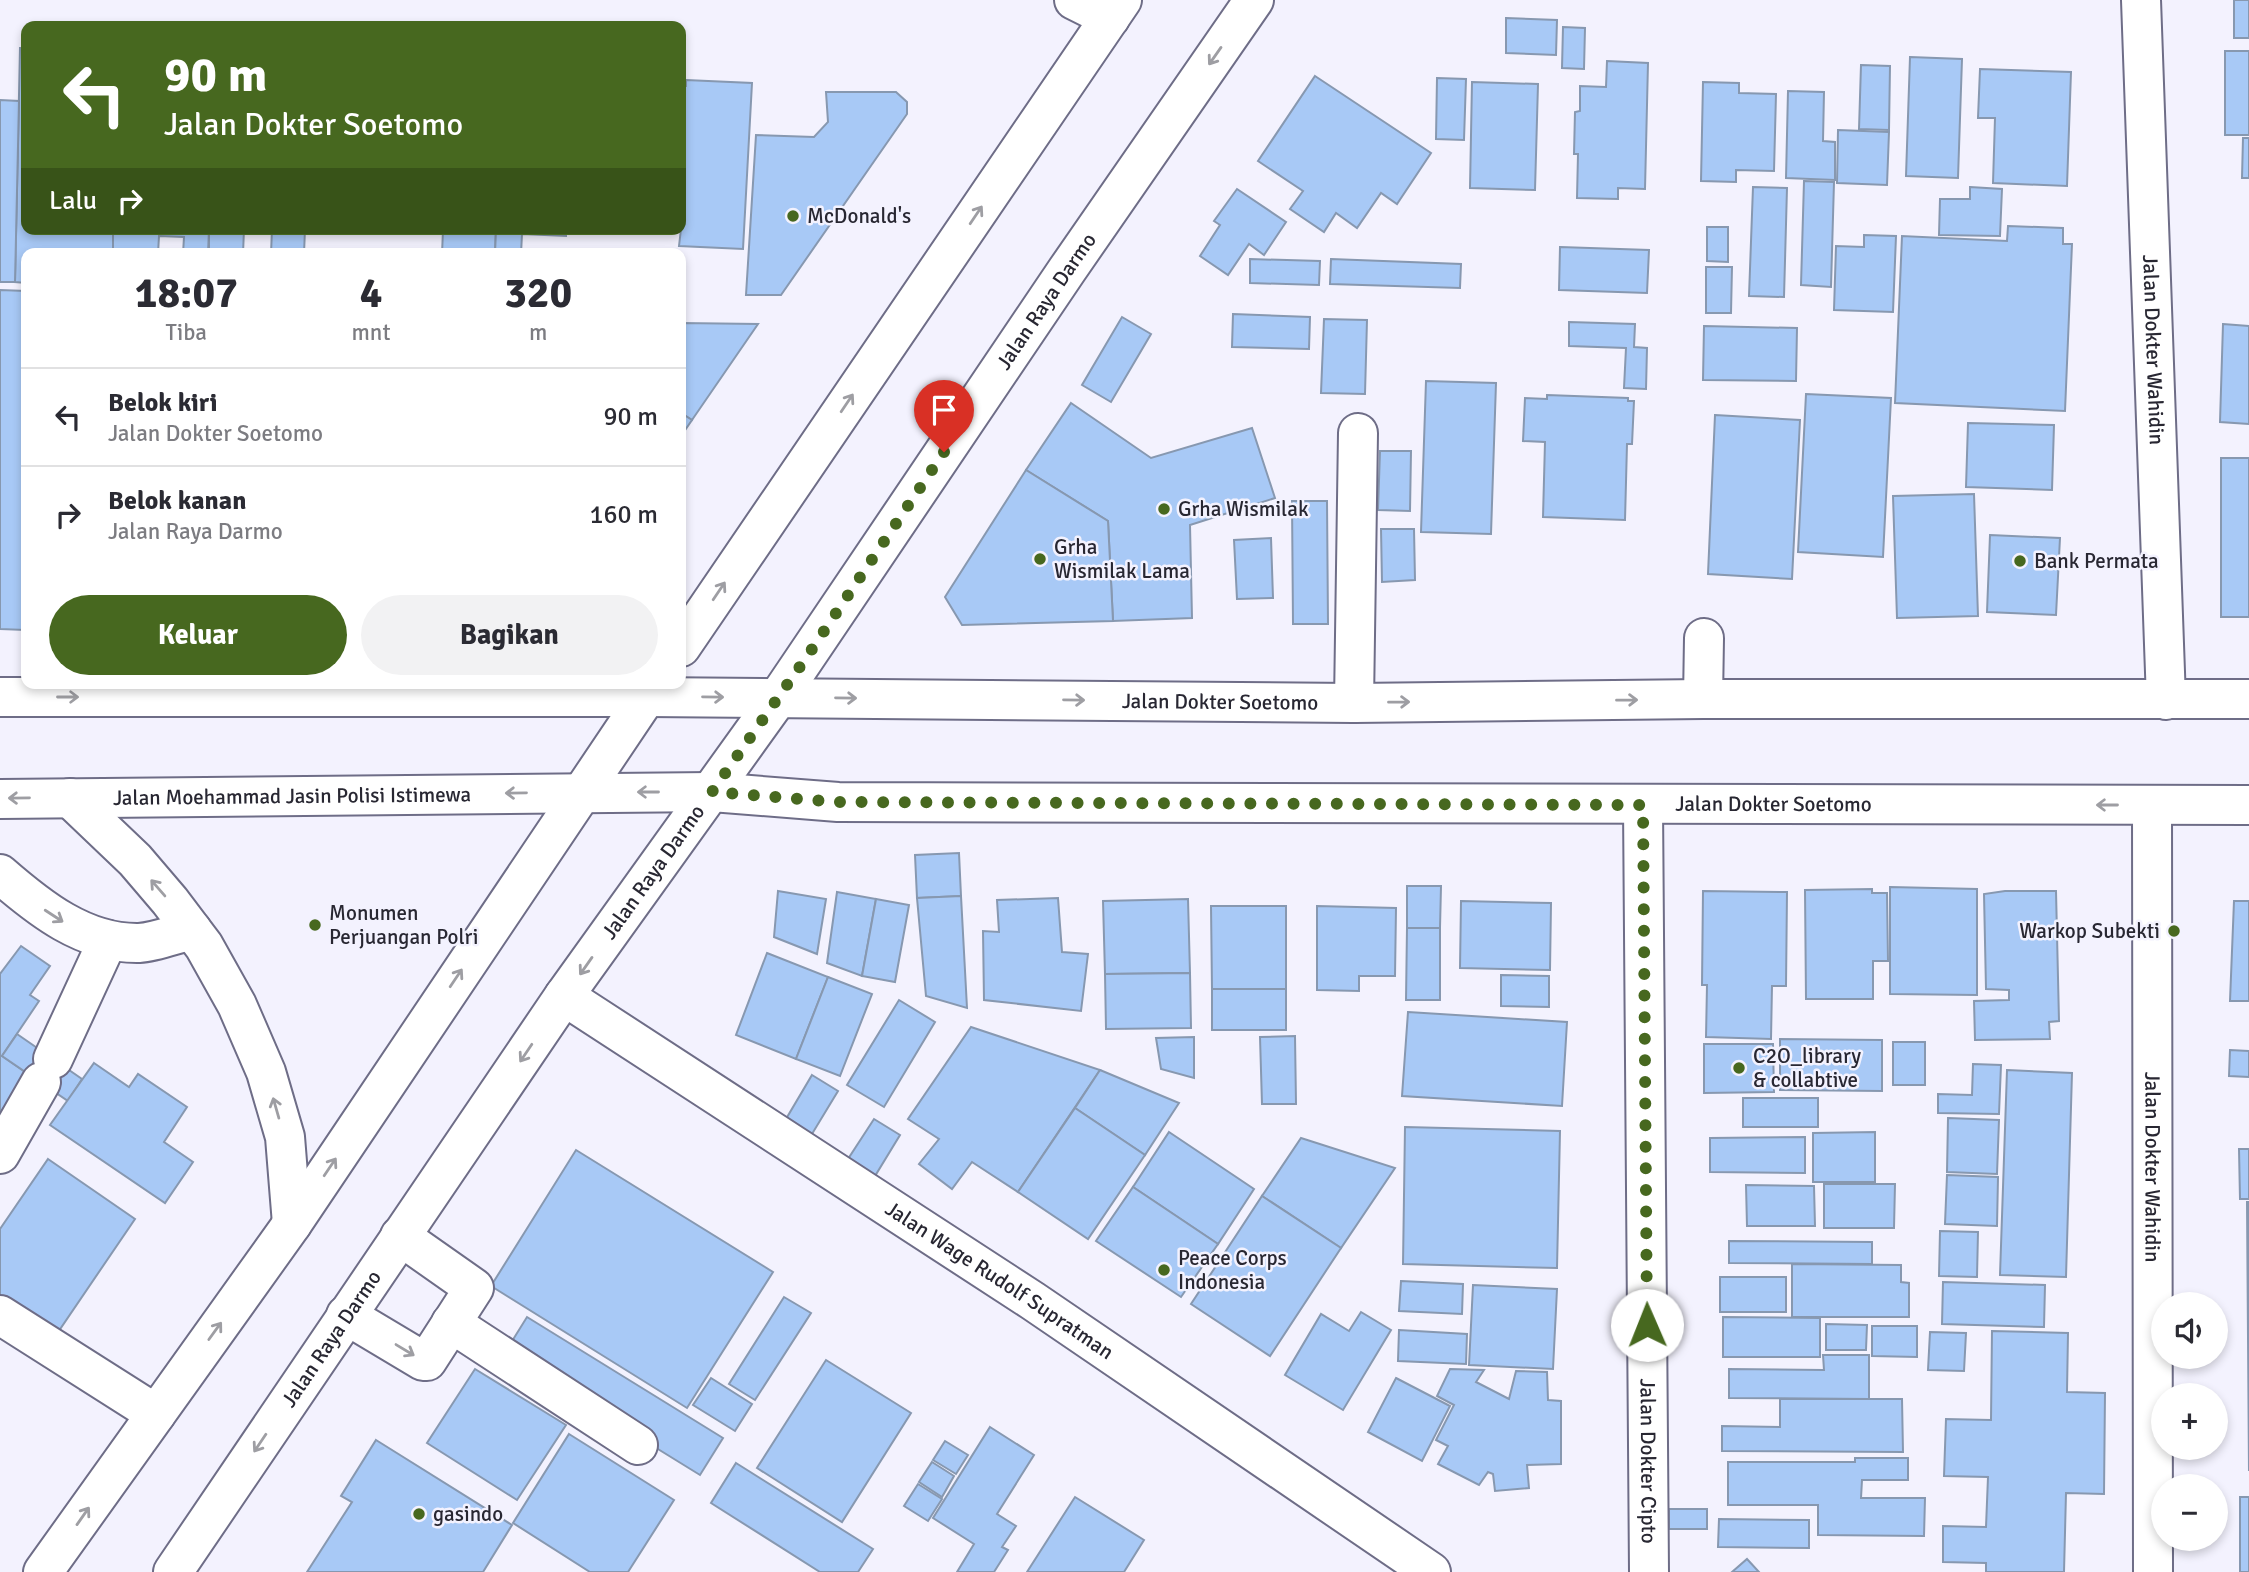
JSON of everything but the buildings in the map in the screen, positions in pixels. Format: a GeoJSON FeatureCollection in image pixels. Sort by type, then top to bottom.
{"type":"FeatureCollection","features":[{"type":"Feature","properties":{"kind":"main road"},"geometry":{"type":"LineString","coordinates":[[686,640],[1116,9],[1074,0]]}},
{"type":"Feature","properties":{"kind":"main road","name":"Jalan Raya Darmo"},"geometry":{"type":"LineString","coordinates":[[173,1572],[564,996],[778,698],[1066,270],[1254,0]]}},
{"type":"Feature","properties":{"kind":"main road","name":"Jalan Dokter Wahidin"},"geometry":{"type":"LineString","coordinates":[[2141,0],[2166,700]]}},
{"type":"Feature","properties":{"kind":"main road"},"geometry":{"type":"LineString","coordinates":[[1354,703],[1358,433]]}},
{"type":"Feature","properties":{"kind":"main road"},"geometry":{"type":"LineString","coordinates":[[1703,699],[1704,638]]}},
{"type":"Feature","properties":{"kind":"main road"},"geometry":{"type":"LineString","coordinates":[[0,696],[328,690],[651,690]]}},
{"type":"Feature","properties":{"kind":"main road"},"geometry":{"type":"LineString","coordinates":[[43,1572],[292,1224],[651,690]]}},
{"type":"Feature","properties":{"kind":"main road","name":"Jalan Dokter Soetomo"},"geometry":{"type":"LineString","coordinates":[[651,690],[778,698],[1354,703],[1703,699],[2249,699]]}},
{"type":"Feature","properties":{"kind":"main road","name":"Jalan Dokter Soetomo"},"geometry":{"type":"LineString","coordinates":[[712,792],[838,802],[2249,805]]}},
{"type":"Feature","properties":{"kind":"main road","name":"Jalan Moehammad Jasin Polisi Istimewa"},"geometry":{"type":"LineString","coordinates":[[0,799],[712,792]]}},
{"type":"Feature","properties":{"kind":"main road"},"geometry":{"type":"LineString","coordinates":[[70,797],[135,860],[192,930],[237,1005],[266,1072],[285,1137],[292,1224]]}},
{"type":"Feature","properties":{"kind":"main road","name":"Jalan Dokter Cipto"},"geometry":{"type":"LineString","coordinates":[[1643,805],[1649,1572]]}},
{"type":"Feature","properties":{"kind":"main road","name":"Jalan Dokter Wahidin"},"geometry":{"type":"LineString","coordinates":[[2152,805],[2153,1572]]}},
{"type":"Feature","properties":{"kind":"main road"},"geometry":{"type":"LineString","coordinates":[[0,874],[27,898],[70,927],[108,940],[140,943],[192,930]]}},
{"type":"Feature","properties":{"kind":"main road"},"geometry":{"type":"LineString","coordinates":[[0,1154],[47,1070],[108,940]]}},
{"type":"Feature","properties":{"kind":"main road","name":"Jalan Wage Rudolf Supratman"},"geometry":{"type":"LineString","coordinates":[[564,996],[1032,1301],[1430,1572]]}},
{"type":"Feature","properties":{"kind":"main road"},"geometry":{"type":"LineString","coordinates":[[346,1315],[425,1361],[474,1290],[473,1286],[400,1236]]}},
{"type":"Feature","properties":{"kind":"main road"},"geometry":{"type":"LineString","coordinates":[[0,1315],[156,1414]]}},
{"type":"Feature","properties":{"kind":"main road"},"geometry":{"type":"LineString","coordinates":[[451,1323],[638,1445]]}},
{"type":"Feature","properties":{"kind":"place","name":"McDonald's"},"geometry":{"type":"Point","coordinates":[793,216]}},
{"type":"Feature","properties":{"kind":"place","name":"Grha Wismilak"},"geometry":{"type":"Point","coordinates":[1164,509]}},
{"type":"Feature","properties":{"kind":"place","name":"Grha Wismilak Lama"},"geometry":{"type":"Point","coordinates":[1040,559]}},
{"type":"Feature","properties":{"kind":"place","name":"Bank Permata"},"geometry":{"type":"Point","coordinates":[2020,561]}},
{"type":"Feature","properties":{"kind":"place","name":"Monumen Perjuangan Polri"},"geometry":{"type":"Point","coordinates":[315,925]}},
{"type":"Feature","properties":{"kind":"place","name":"Warkop Subekti"},"geometry":{"type":"Point","coordinates":[2174,931]}},
{"type":"Feature","properties":{"kind":"place","name":"C2O_library & collabtive"},"geometry":{"type":"Point","coordinates":[1739,1068]}},
{"type":"Feature","properties":{"kind":"place","name":"Peace Corps Indonesia"},"geometry":{"type":"Point","coordinates":[1164,1270]}},
{"type":"Feature","properties":{"kind":"place","name":"gasindo"},"geometry":{"type":"Point","coordinates":[419,1514]}},
{"type":"Feature","properties":{"kind":"route"},"geometry":{"type":"LineString","coordinates":[[944,452],[712,792],[838,802],[1643,805],[1647,1325]]}}]}
